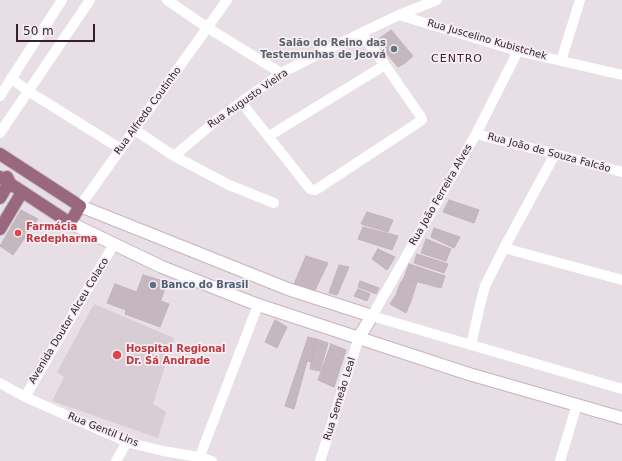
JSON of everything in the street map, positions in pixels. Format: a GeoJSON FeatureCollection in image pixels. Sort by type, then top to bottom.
{"type":"FeatureCollection","features":[{"type":"Feature","properties":{"kind":"main road"},"geometry":{"type":"LineString","coordinates":[[0,154],[80,206],[288,289],[372,316]]}},
{"type":"Feature","properties":{"kind":"main road"},"geometry":{"type":"LineString","coordinates":[[3,176],[22,192],[70,223],[162,267],[258,304],[359,338],[469,374],[622,418]]}},
{"type":"Feature","properties":{"kind":"main road"},"geometry":{"type":"LineString","coordinates":[[0,198],[3,176]]}},
{"type":"Feature","properties":{"kind":"main road"},"geometry":{"type":"LineString","coordinates":[[0,229],[22,192]]}},
{"type":"Feature","properties":{"kind":"main road","name":"Rua Alfredo Coutinho"},"geometry":{"type":"LineString","coordinates":[[70,223],[80,206]]}},
{"type":"Feature","properties":{"kind":"main road","name":"Rua João Ferreira Alves"},"geometry":{"type":"LineString","coordinates":[[359,338],[372,316]]}},
{"type":"Feature","properties":{"kind":"street"},"geometry":{"type":"LineString","coordinates":[[0,96],[62,0]]}},
{"type":"Feature","properties":{"kind":"street"},"geometry":{"type":"LineString","coordinates":[[0,133],[90,0]]}},
{"type":"Feature","properties":{"kind":"street"},"geometry":{"type":"LineString","coordinates":[[167,0],[208,28],[281,73]]}},
{"type":"Feature","properties":{"kind":"street","name":"Rua Alfredo Coutinho"},"geometry":{"type":"LineString","coordinates":[[80,206],[227,0]]}},
{"type":"Feature","properties":{"kind":"street","name":"Rua Augusto Vieira"},"geometry":{"type":"LineString","coordinates":[[174,156],[202,131],[281,73],[360,33],[437,0]]}},
{"type":"Feature","properties":{"kind":"street"},"geometry":{"type":"LineString","coordinates":[[561,61],[580,0]]}},
{"type":"Feature","properties":{"kind":"street","name":"Rua Juscelino Kubistchek"},"geometry":{"type":"LineString","coordinates":[[399,15],[518,51],[622,74]]}},
{"type":"Feature","properties":{"kind":"street"},"geometry":{"type":"LineString","coordinates":[[241,102],[310,189],[317,189],[421,121],[421,117],[385,65],[360,33]]}},
{"type":"Feature","properties":{"kind":"street","name":"Rua João Ferreira Alves"},"geometry":{"type":"LineString","coordinates":[[372,316],[476,134],[518,51]]}},
{"type":"Feature","properties":{"kind":"street"},"geometry":{"type":"LineString","coordinates":[[269,136],[385,65]]}},
{"type":"Feature","properties":{"kind":"street"},"geometry":{"type":"LineString","coordinates":[[11,78],[28,91],[121,149]]}},
{"type":"Feature","properties":{"kind":"street"},"geometry":{"type":"LineString","coordinates":[[135,130],[174,156],[230,185],[274,203]]}},
{"type":"Feature","properties":{"kind":"street","name":"Rua João de Souza Falcão"},"geometry":{"type":"LineString","coordinates":[[476,134],[622,172]]}},
{"type":"Feature","properties":{"kind":"street"},"geometry":{"type":"LineString","coordinates":[[471,345],[485,286],[555,154]]}},
{"type":"Feature","properties":{"kind":"street","name":"Avenida Doutor Alceu Colaco"},"geometry":{"type":"LineString","coordinates":[[24,397],[114,244]]}},
{"type":"Feature","properties":{"kind":"street"},"geometry":{"type":"LineString","coordinates":[[504,248],[622,280]]}},
{"type":"Feature","properties":{"kind":"street"},"geometry":{"type":"LineString","coordinates":[[198,459],[258,304]]}},
{"type":"Feature","properties":{"kind":"street"},"geometry":{"type":"LineString","coordinates":[[372,316],[622,389]]}},
{"type":"Feature","properties":{"kind":"street","name":"Rua Semeão Leal"},"geometry":{"type":"LineString","coordinates":[[320,461],[359,338]]}},
{"type":"Feature","properties":{"kind":"street","name":"Rua Gentil Lins"},"geometry":{"type":"LineString","coordinates":[[0,383],[24,397],[127,442],[212,461]]}},
{"type":"Feature","properties":{"kind":"street"},"geometry":{"type":"LineString","coordinates":[[560,461],[577,404]]}},
{"type":"Feature","properties":{"kind":"street"},"geometry":{"type":"LineString","coordinates":[[116,461],[127,442]]}},
{"type":"Feature","properties":{"kind":"shaded area","name":"Hospital Regional Dr. Sá Andrade"},"geometry":{"type":"Polygon","coordinates":[[[94,304],[174,338],[153,404],[166,412],[158,438],[52,401],[64,377],[57,372],[94,304]]]}},
{"type":"Feature","properties":{"kind":"building","name":"Salão do Reino das Testemunhas de Jeová"},"geometry":{"type":"Polygon","coordinates":[[[391,30],[413,56],[398,67],[376,41],[391,30]]]}},
{"type":"Feature","properties":{"kind":"building"},"geometry":{"type":"Polygon","coordinates":[[[449,200],[479,210],[474,223],[443,212],[449,200]]]}},
{"type":"Feature","properties":{"kind":"building","name":"Farmácia Redepharma"},"geometry":{"type":"Polygon","coordinates":[[[21,210],[38,219],[13,255],[0,246],[21,210]]]}},
{"type":"Feature","properties":{"kind":"building"},"geometry":{"type":"Polygon","coordinates":[[[367,212],[393,220],[388,232],[361,224],[367,212]]]}},
{"type":"Feature","properties":{"kind":"building"},"geometry":{"type":"Polygon","coordinates":[[[363,227],[398,236],[392,250],[358,239],[363,227]]]}},
{"type":"Feature","properties":{"kind":"building"},"geometry":{"type":"Polygon","coordinates":[[[434,228],[460,237],[454,248],[431,237],[434,228]]]}},
{"type":"Feature","properties":{"kind":"building"},"geometry":{"type":"Polygon","coordinates":[[[426,239],[451,249],[446,261],[421,253],[426,239]]]}},
{"type":"Feature","properties":{"kind":"building"},"geometry":{"type":"Polygon","coordinates":[[[378,249],[395,257],[387,270],[372,259],[378,249]]]}},
{"type":"Feature","properties":{"kind":"building"},"geometry":{"type":"Polygon","coordinates":[[[417,254],[448,264],[444,273],[414,263],[417,254]]]}},
{"type":"Feature","properties":{"kind":"building"},"geometry":{"type":"Polygon","coordinates":[[[306,256],[328,263],[315,290],[294,284],[306,256]]]}},
{"type":"Feature","properties":{"kind":"building"},"geometry":{"type":"Polygon","coordinates":[[[409,264],[445,276],[441,288],[404,278],[409,264]]]}},
{"type":"Feature","properties":{"kind":"building"},"geometry":{"type":"Polygon","coordinates":[[[339,265],[349,267],[337,295],[329,293],[339,265]]]}},
{"type":"Feature","properties":{"kind":"building"},"geometry":{"type":"Polygon","coordinates":[[[143,275],[167,282],[161,300],[137,291],[143,275]]]}},
{"type":"Feature","properties":{"kind":"building"},"geometry":{"type":"Polygon","coordinates":[[[404,278],[417,282],[406,313],[390,304],[404,278]]]}},
{"type":"Feature","properties":{"kind":"building"},"geometry":{"type":"Polygon","coordinates":[[[360,281],[379,288],[376,294],[358,287],[360,281]]]}},
{"type":"Feature","properties":{"kind":"building"},"geometry":{"type":"Polygon","coordinates":[[[115,284],[169,304],[160,327],[125,314],[126,310],[107,303],[115,284]]]}},
{"type":"Feature","properties":{"kind":"building"},"geometry":{"type":"Polygon","coordinates":[[[358,289],[370,294],[367,301],[354,296],[358,289]]]}},
{"type":"Feature","properties":{"kind":"building"},"geometry":{"type":"Polygon","coordinates":[[[275,320],[287,327],[277,348],[265,342],[275,320]]]}},
{"type":"Feature","properties":{"kind":"building"},"geometry":{"type":"Polygon","coordinates":[[[308,337],[316,339],[311,362],[307,361],[294,409],[285,406],[308,337]]]}},
{"type":"Feature","properties":{"kind":"building"},"geometry":{"type":"Polygon","coordinates":[[[316,339],[328,343],[320,371],[310,369],[316,339]]]}},
{"type":"Feature","properties":{"kind":"building"},"geometry":{"type":"Polygon","coordinates":[[[331,344],[346,350],[334,387],[318,380],[331,344]]]}},
{"type":"Feature","properties":{"kind":"place","name":"Salão do Reino das Testemunhas de Jeová"},"geometry":{"type":"Point","coordinates":[394,49]}},
{"type":"Feature","properties":{"kind":"place","name":"Farmácia Redepharma"},"geometry":{"type":"Point","coordinates":[18,233]}},
{"type":"Feature","properties":{"kind":"place","name":"Banco do Brasil"},"geometry":{"type":"Point","coordinates":[153,285]}},
{"type":"Feature","properties":{"kind":"place","name":"Hospital Regional Dr. Sá Andrade"},"geometry":{"type":"Point","coordinates":[117,355]}},
{"type":"Feature","properties":{"kind":"district","name":"CENTRO"},"geometry":{"type":"Point","coordinates":[457,59]}}]}
